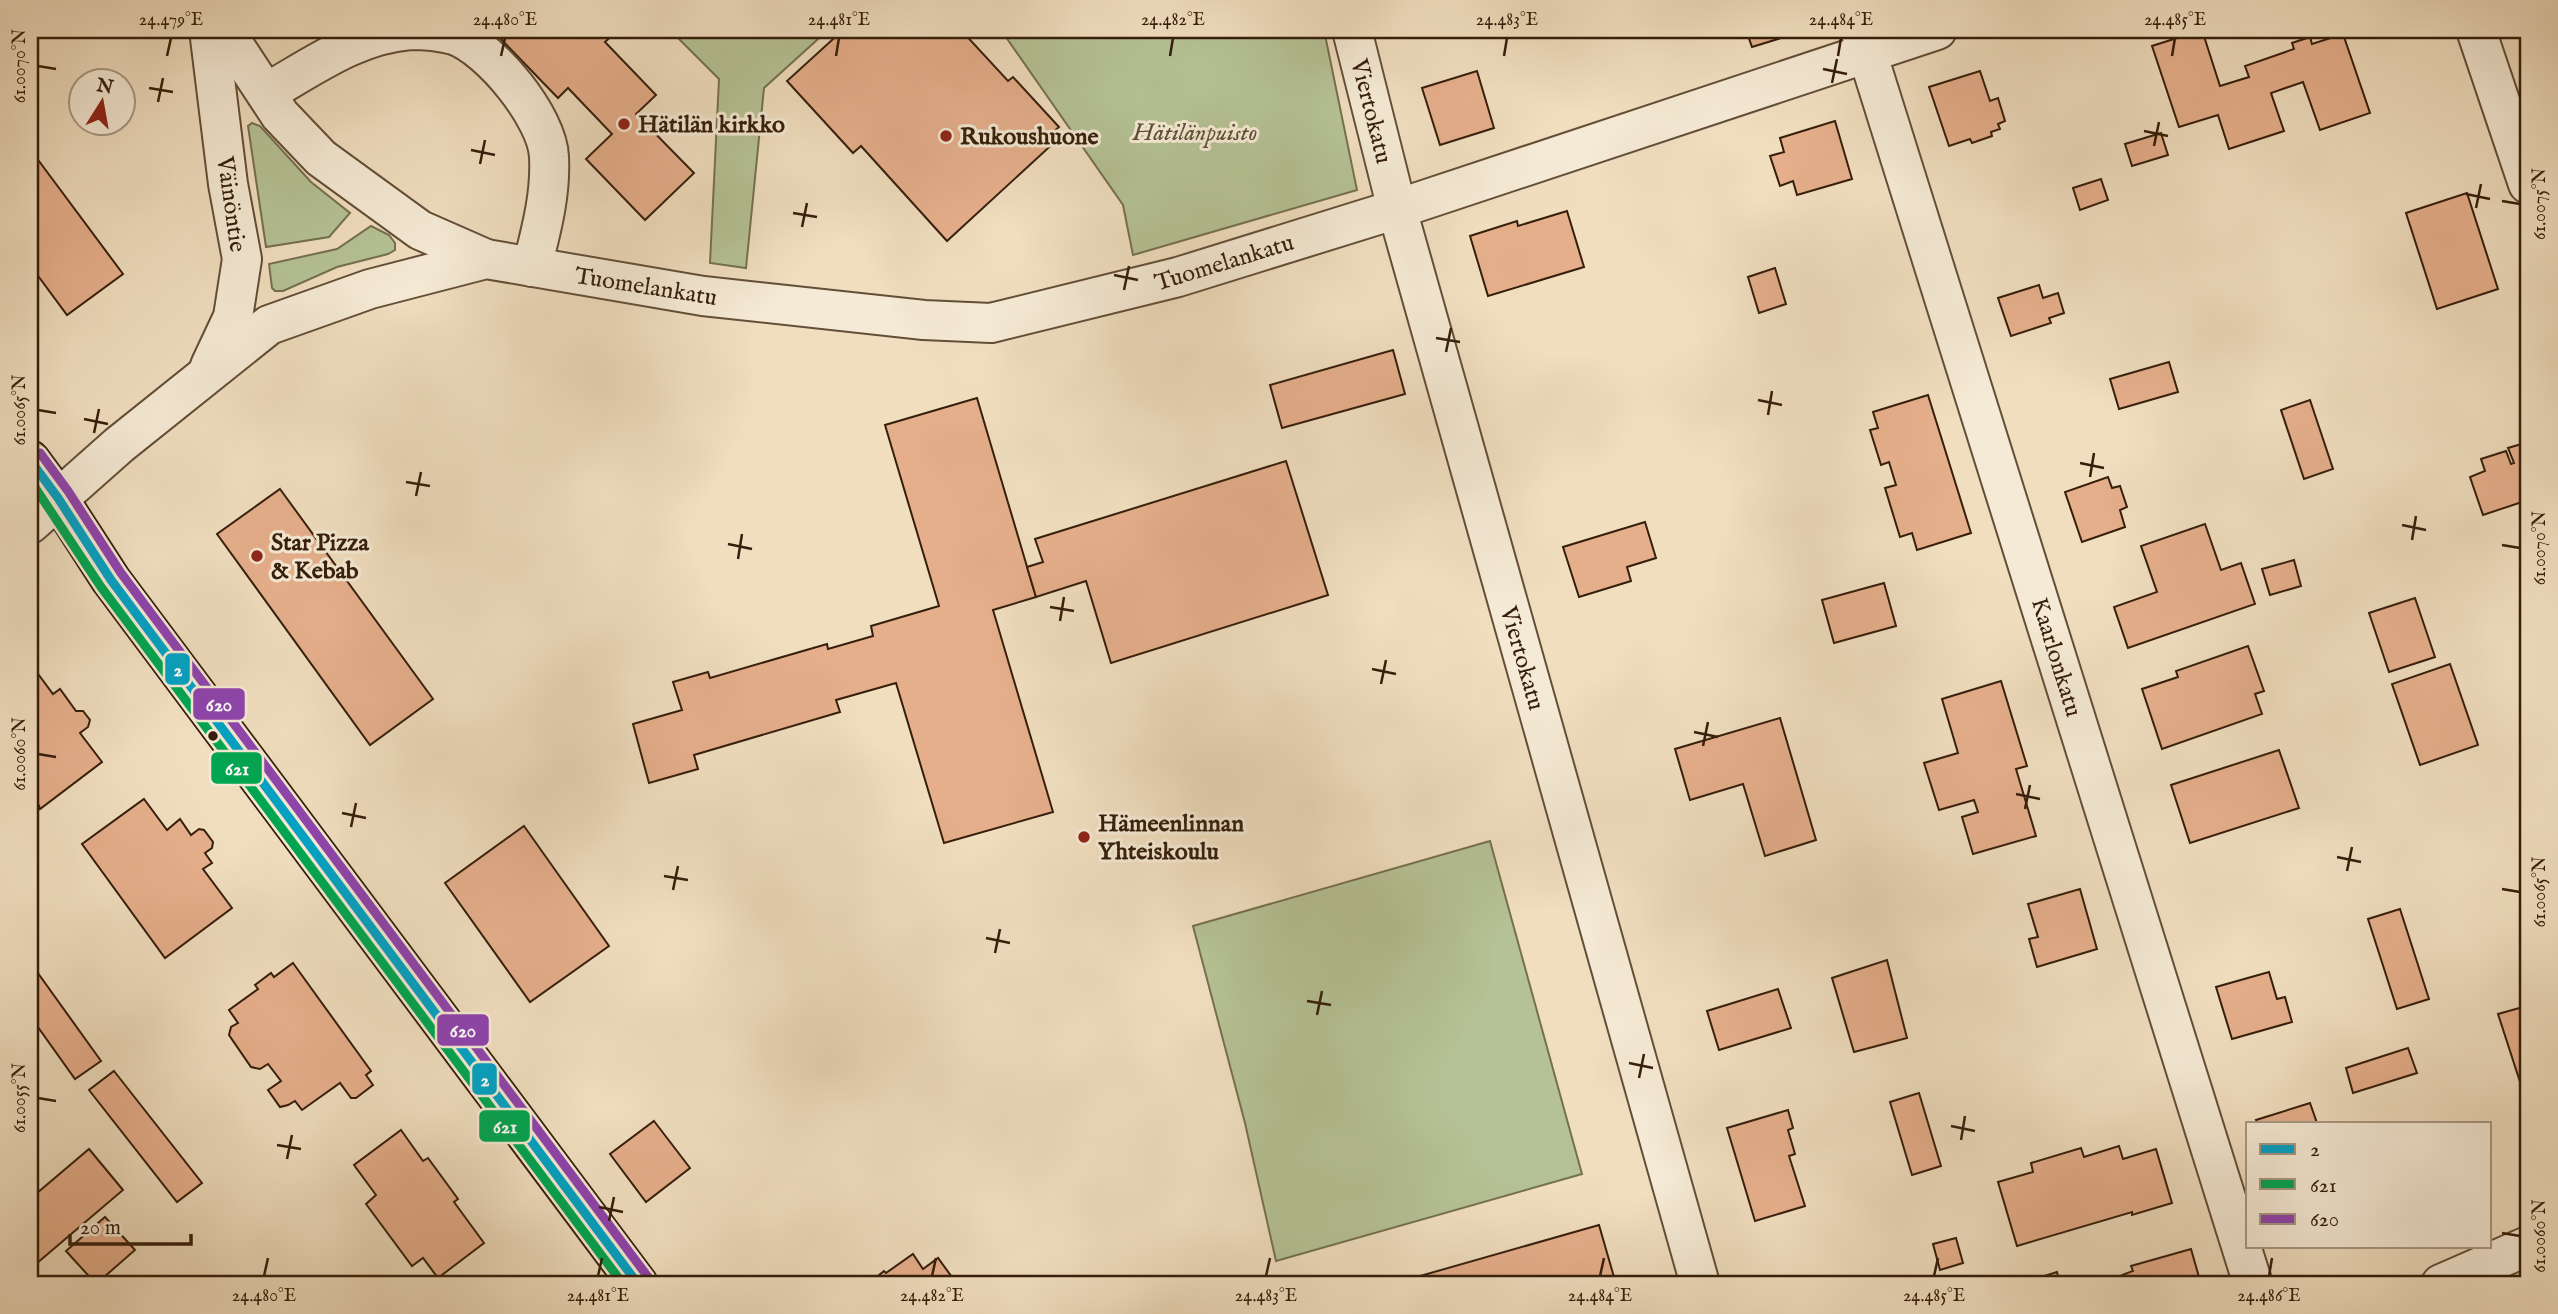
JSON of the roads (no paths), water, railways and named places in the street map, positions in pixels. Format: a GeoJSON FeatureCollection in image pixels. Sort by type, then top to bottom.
{"type":"FeatureCollection","features":[{"type":"Feature","properties":{"kind":"main road"},"geometry":{"type":"LineString","coordinates":[[30,460],[120,592],[638,1284]]}},
{"type":"Feature","properties":{"kind":"street","name":"Väinöntie"},"geometry":{"type":"LineString","coordinates":[[206,373],[233,317],[242,259],[229,184],[209,30]]}},
{"type":"Feature","properties":{"kind":"street","name":"Tuomelankatu"},"geometry":{"type":"LineString","coordinates":[[224,30],[281,115],[321,158],[420,230],[486,259],[703,296],[924,320],[991,323],[1178,277],[1397,209],[1864,42],[1937,30]]}},
{"type":"Feature","properties":{"kind":"street"},"geometry":{"type":"LineString","coordinates":[[266,93],[342,48],[380,36],[413,30],[454,36],[484,53],[507,76],[535,114],[550,154],[547,201],[533,267]]}},
{"type":"Feature","properties":{"kind":"street","name":"Viertokatu"},"geometry":{"type":"LineString","coordinates":[[1352,30],[1397,209],[1700,1284]]}},
{"type":"Feature","properties":{"kind":"street"},"geometry":{"type":"LineString","coordinates":[[2476,30],[2528,184]]}},
{"type":"Feature","properties":{"kind":"street","name":"Kaarlonkatu"},"geometry":{"type":"LineString","coordinates":[[1864,42],[2253,1284]]}},
{"type":"Feature","properties":{"kind":"street","name":"Tuomelankatu"},"geometry":{"type":"LineString","coordinates":[[30,524],[206,373],[269,325],[370,289],[486,259]]}},
{"type":"Feature","properties":{"kind":"street"},"geometry":{"type":"LineString","coordinates":[[2441,1284],[2528,1246]]}},
{"type":"Feature","properties":{"kind":"place","name":"Hätilän kirkko"},"geometry":{"type":"Point","coordinates":[624,124]}},
{"type":"Feature","properties":{"kind":"place","name":"Rukoushuone"},"geometry":{"type":"Point","coordinates":[946,136]}},
{"type":"Feature","properties":{"kind":"place","name":"Star Pizza & Kebab"},"geometry":{"type":"Point","coordinates":[257,556]}},
{"type":"Feature","properties":{"kind":"place","name":"Hämeenlinnan Yhteiskoulu"},"geometry":{"type":"Point","coordinates":[1084,837]}},
{"type":"Feature","properties":{"kind":"park label","name":"Hätilänpuisto"},"geometry":{"type":"Point","coordinates":[1195,132]}}]}
